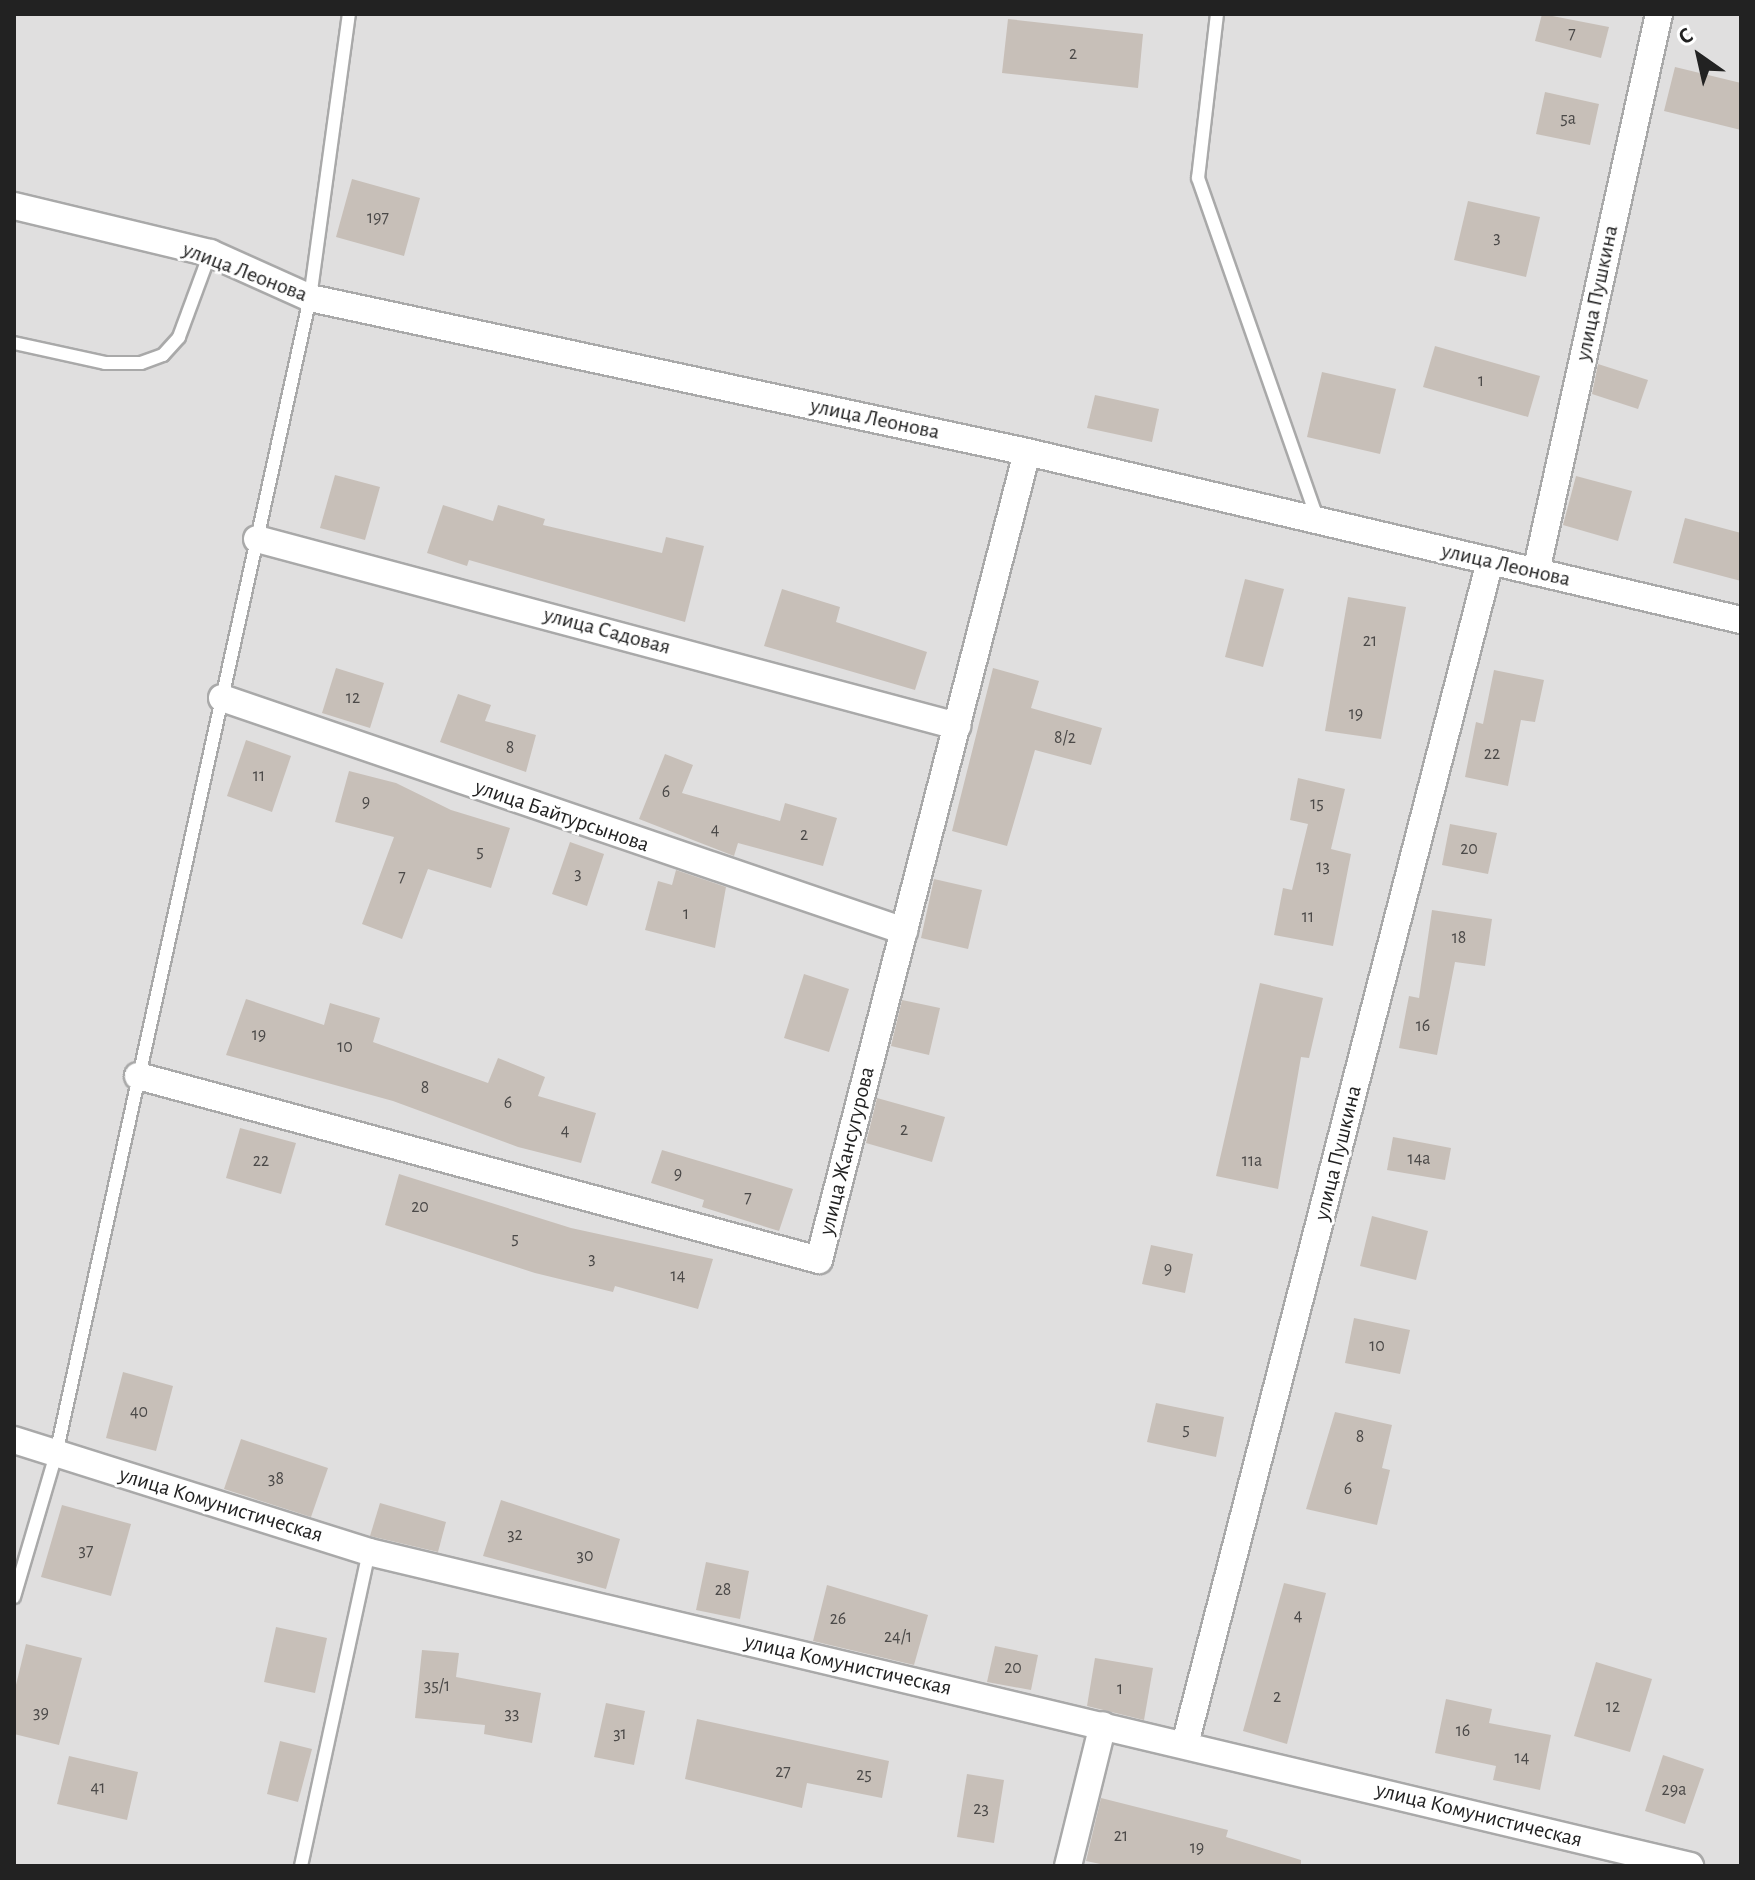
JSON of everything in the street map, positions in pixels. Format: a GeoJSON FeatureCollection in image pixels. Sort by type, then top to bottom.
{"type":"FeatureCollection","features":[{"type":"Feature","properties":{"kind":"street","name":"улица Пушкина"},"geometry":{"type":"LineString","coordinates":[[1536,572],[1659,14]]}},
{"type":"Feature","properties":{"kind":"street","name":"улица Леонова"},"geometry":{"type":"LineString","coordinates":[[14,206],[210,253],[310,298],[1027,452],[1741,620]]}},
{"type":"Feature","properties":{"kind":"street","name":"улица Жансугурова"},"geometry":{"type":"LineString","coordinates":[[138,1076],[819,1260],[1027,452]]}},
{"type":"Feature","properties":{"kind":"street","name":"улица Садовая"},"geometry":{"type":"LineString","coordinates":[[257,539],[957,726]]}},
{"type":"Feature","properties":{"kind":"street","name":"улица Пушкина"},"geometry":{"type":"LineString","coordinates":[[1185,1744],[1490,561]]}},
{"type":"Feature","properties":{"kind":"street","name":"улица Байтурсынова"},"geometry":{"type":"LineString","coordinates":[[222,698],[904,931]]}},
{"type":"Feature","properties":{"kind":"street","name":"улица Комунистическая"},"geometry":{"type":"LineString","coordinates":[[14,1440],[369,1552],[1690,1866]]}},
{"type":"Feature","properties":{"kind":"street"},"geometry":{"type":"LineString","coordinates":[[1068,1866],[1103,1725]]}},
{"type":"Feature","properties":{"kind":"lane"},"geometry":{"type":"LineString","coordinates":[[14,1597],[56,1454],[310,298],[349,14]]}},
{"type":"Feature","properties":{"kind":"lane"},"geometry":{"type":"LineString","coordinates":[[1217,14],[1198,178],[1318,520]]}},
{"type":"Feature","properties":{"kind":"lane"},"geometry":{"type":"LineString","coordinates":[[14,343],[105,363],[141,363],[163,355],[179,337],[210,253]]}},
{"type":"Feature","properties":{"kind":"lane"},"geometry":{"type":"LineString","coordinates":[[301,1866],[369,1552]]}},
{"type":"Feature","properties":{"kind":"shaded area"},"geometry":{"type":"Polygon","coordinates":[[[14,14],[1741,14],[1741,1866],[14,1866],[14,14]]]}},
{"type":"Feature","properties":{"kind":"building"},"geometry":{"type":"Polygon","coordinates":[[[1542,14],[1609,27],[1601,58],[1535,41],[1542,14]]]}},
{"type":"Feature","properties":{"kind":"building"},"geometry":{"type":"Polygon","coordinates":[[[1008,19],[1143,34],[1138,88],[1002,73],[1008,19]]]}},
{"type":"Feature","properties":{"kind":"building"},"geometry":{"type":"Polygon","coordinates":[[[1675,67],[1741,83],[1741,130],[1664,111],[1675,67]]]}},
{"type":"Feature","properties":{"kind":"building"},"geometry":{"type":"Polygon","coordinates":[[[1545,92],[1599,104],[1590,145],[1536,134],[1545,92]]]}},
{"type":"Feature","properties":{"kind":"building"},"geometry":{"type":"Polygon","coordinates":[[[352,179],[420,198],[404,256],[336,237],[352,179]]]}},
{"type":"Feature","properties":{"kind":"building"},"geometry":{"type":"Polygon","coordinates":[[[1468,201],[1540,217],[1526,277],[1454,260],[1468,201]]]}},
{"type":"Feature","properties":{"kind":"building"},"geometry":{"type":"Polygon","coordinates":[[[1435,346],[1540,376],[1528,417],[1423,387],[1435,346]]]}},
{"type":"Feature","properties":{"kind":"building"},"geometry":{"type":"Polygon","coordinates":[[[1598,364],[1648,380],[1638,409],[1592,394],[1598,364]]]}},
{"type":"Feature","properties":{"kind":"building"},"geometry":{"type":"Polygon","coordinates":[[[1322,372],[1396,389],[1380,454],[1307,437],[1322,372]]]}},
{"type":"Feature","properties":{"kind":"building"},"geometry":{"type":"Polygon","coordinates":[[[1095,395],[1159,409],[1152,442],[1087,428],[1095,395]]]}},
{"type":"Feature","properties":{"kind":"building"},"geometry":{"type":"Polygon","coordinates":[[[335,475],[380,487],[365,540],[320,528],[335,475]]]}},
{"type":"Feature","properties":{"kind":"building"},"geometry":{"type":"Polygon","coordinates":[[[1576,476],[1632,491],[1618,541],[1563,525],[1576,476]]]}},
{"type":"Feature","properties":{"kind":"building"},"geometry":{"type":"Polygon","coordinates":[[[443,505],[493,521],[498,505],[545,519],[543,525],[662,553],[666,537],[704,546],[685,622],[469,560],[467,566],[427,553],[443,505]]]}},
{"type":"Feature","properties":{"kind":"building"},"geometry":{"type":"Polygon","coordinates":[[[1685,518],[1741,533],[1741,581],[1673,563],[1685,518]]]}},
{"type":"Feature","properties":{"kind":"building"},"geometry":{"type":"Polygon","coordinates":[[[1245,579],[1284,589],[1263,667],[1225,657],[1245,579]]]}},
{"type":"Feature","properties":{"kind":"building"},"geometry":{"type":"Polygon","coordinates":[[[782,589],[840,607],[836,622],[927,652],[915,690],[764,646],[782,589]]]}},
{"type":"Feature","properties":{"kind":"building"},"geometry":{"type":"Polygon","coordinates":[[[1348,597],[1406,607],[1381,739],[1325,731],[1348,597]]]}},
{"type":"Feature","properties":{"kind":"building"},"geometry":{"type":"Polygon","coordinates":[[[336,668],[384,683],[370,728],[322,713],[336,668]]]}},
{"type":"Feature","properties":{"kind":"building"},"geometry":{"type":"Polygon","coordinates":[[[993,668],[1039,681],[1031,708],[1102,728],[1091,765],[1035,750],[1007,846],[952,831],[993,668]]]}},
{"type":"Feature","properties":{"kind":"building"},"geometry":{"type":"Polygon","coordinates":[[[1494,670],[1544,680],[1535,722],[1521,720],[1508,786],[1465,777],[1476,722],[1483,724],[1494,670]]]}},
{"type":"Feature","properties":{"kind":"building"},"geometry":{"type":"Polygon","coordinates":[[[458,694],[491,705],[485,721],[536,735],[526,772],[440,742],[458,694]]]}},
{"type":"Feature","properties":{"kind":"building"},"geometry":{"type":"Polygon","coordinates":[[[246,740],[291,756],[272,812],[227,796],[246,740]]]}},
{"type":"Feature","properties":{"kind":"building"},"geometry":{"type":"Polygon","coordinates":[[[665,754],[693,765],[682,793],[780,821],[785,803],[837,818],[823,866],[738,843],[734,856],[639,819],[665,754]]]}},
{"type":"Feature","properties":{"kind":"building"},"geometry":{"type":"Polygon","coordinates":[[[349,771],[396,783],[451,810],[510,828],[491,888],[428,869],[402,939],[362,924],[394,837],[335,822],[349,771]]]}},
{"type":"Feature","properties":{"kind":"building"},"geometry":{"type":"Polygon","coordinates":[[[1298,778],[1345,789],[1331,849],[1351,854],[1333,946],[1274,935],[1283,888],[1292,890],[1308,824],[1290,820],[1298,778]]]}},
{"type":"Feature","properties":{"kind":"building"},"geometry":{"type":"Polygon","coordinates":[[[1450,824],[1497,833],[1488,874],[1442,865],[1450,824]]]}},
{"type":"Feature","properties":{"kind":"building"},"geometry":{"type":"Polygon","coordinates":[[[570,842],[604,854],[587,906],[552,894],[570,842]]]}},
{"type":"Feature","properties":{"kind":"building"},"geometry":{"type":"Polygon","coordinates":[[[676,870],[726,887],[715,948],[645,930],[658,881],[672,885],[676,870]]]}},
{"type":"Feature","properties":{"kind":"building"},"geometry":{"type":"Polygon","coordinates":[[[934,879],[982,890],[968,949],[921,938],[934,879]]]}},
{"type":"Feature","properties":{"kind":"building"},"geometry":{"type":"Polygon","coordinates":[[[1432,910],[1492,919],[1485,966],[1455,962],[1437,1055],[1399,1048],[1409,996],[1419,998],[1432,910]]]}},
{"type":"Feature","properties":{"kind":"building"},"geometry":{"type":"Polygon","coordinates":[[[804,974],[849,989],[829,1052],[784,1038],[804,974]]]}},
{"type":"Feature","properties":{"kind":"building"},"geometry":{"type":"Polygon","coordinates":[[[1260,983],[1323,998],[1309,1058],[1301,1057],[1278,1189],[1216,1176],[1260,983]]]}},
{"type":"Feature","properties":{"kind":"building"},"geometry":{"type":"Polygon","coordinates":[[[246,999],[324,1025],[330,1003],[380,1018],[373,1042],[488,1083],[498,1058],[545,1077],[538,1096],[596,1113],[581,1163],[518,1147],[393,1101],[226,1055],[246,999]]]}},
{"type":"Feature","properties":{"kind":"building"},"geometry":{"type":"Polygon","coordinates":[[[902,1000],[940,1008],[929,1055],[891,1046],[902,1000]]]}},
{"type":"Feature","properties":{"kind":"building"},"geometry":{"type":"Polygon","coordinates":[[[877,1098],[945,1117],[932,1162],[866,1143],[877,1098]]]}},
{"type":"Feature","properties":{"kind":"building"},"geometry":{"type":"Polygon","coordinates":[[[240,1128],[296,1143],[281,1194],[226,1178],[240,1128]]]}},
{"type":"Feature","properties":{"kind":"building"},"geometry":{"type":"Polygon","coordinates":[[[1393,1137],[1451,1148],[1445,1180],[1387,1170],[1393,1137]]]}},
{"type":"Feature","properties":{"kind":"building"},"geometry":{"type":"Polygon","coordinates":[[[662,1150],[793,1189],[779,1231],[702,1207],[704,1200],[651,1183],[662,1150]]]}},
{"type":"Feature","properties":{"kind":"building"},"geometry":{"type":"Polygon","coordinates":[[[399,1174],[571,1228],[713,1259],[698,1309],[615,1286],[613,1292],[535,1273],[385,1225],[399,1174]]]}},
{"type":"Feature","properties":{"kind":"building"},"geometry":{"type":"Polygon","coordinates":[[[1372,1216],[1428,1231],[1416,1280],[1360,1266],[1372,1216]]]}},
{"type":"Feature","properties":{"kind":"building"},"geometry":{"type":"Polygon","coordinates":[[[1151,1245],[1193,1254],[1185,1293],[1142,1284],[1151,1245]]]}},
{"type":"Feature","properties":{"kind":"building"},"geometry":{"type":"Polygon","coordinates":[[[1354,1318],[1410,1330],[1400,1374],[1345,1363],[1354,1318]]]}},
{"type":"Feature","properties":{"kind":"building"},"geometry":{"type":"Polygon","coordinates":[[[123,1372],[173,1386],[156,1451],[106,1438],[123,1372]]]}},
{"type":"Feature","properties":{"kind":"building"},"geometry":{"type":"Polygon","coordinates":[[[1156,1403],[1224,1417],[1216,1457],[1147,1442],[1156,1403]]]}},
{"type":"Feature","properties":{"kind":"building"},"geometry":{"type":"Polygon","coordinates":[[[1335,1412],[1392,1425],[1382,1468],[1390,1470],[1377,1525],[1306,1509],[1335,1412]]]}},
{"type":"Feature","properties":{"kind":"building"},"geometry":{"type":"Polygon","coordinates":[[[241,1439],[328,1468],[311,1517],[224,1489],[241,1439]]]}},
{"type":"Feature","properties":{"kind":"building"},"geometry":{"type":"Polygon","coordinates":[[[501,1500],[620,1539],[606,1589],[483,1556],[501,1500]]]}},
{"type":"Feature","properties":{"kind":"building"},"geometry":{"type":"Polygon","coordinates":[[[380,1503],[446,1522],[438,1552],[370,1536],[380,1503]]]}},
{"type":"Feature","properties":{"kind":"building"},"geometry":{"type":"Polygon","coordinates":[[[62,1505],[131,1524],[111,1596],[41,1577],[62,1505]]]}},
{"type":"Feature","properties":{"kind":"building"},"geometry":{"type":"Polygon","coordinates":[[[706,1562],[749,1571],[740,1619],[696,1610],[706,1562]]]}},
{"type":"Feature","properties":{"kind":"building"},"geometry":{"type":"Polygon","coordinates":[[[1284,1583],[1326,1593],[1287,1744],[1243,1731],[1284,1583]]]}},
{"type":"Feature","properties":{"kind":"building"},"geometry":{"type":"Polygon","coordinates":[[[827,1585],[928,1615],[914,1665],[813,1641],[827,1585]]]}},
{"type":"Feature","properties":{"kind":"building"},"geometry":{"type":"Polygon","coordinates":[[[276,1627],[327,1638],[315,1693],[264,1682],[276,1627]]]}},
{"type":"Feature","properties":{"kind":"building"},"geometry":{"type":"Polygon","coordinates":[[[26,1644],[82,1658],[59,1745],[14,1734],[14,1693],[26,1644]]]}},
{"type":"Feature","properties":{"kind":"building"},"geometry":{"type":"Polygon","coordinates":[[[995,1646],[1038,1655],[1031,1690],[987,1682],[995,1646]]]}},
{"type":"Feature","properties":{"kind":"building"},"geometry":{"type":"Polygon","coordinates":[[[422,1650],[459,1653],[456,1677],[541,1693],[532,1743],[484,1734],[485,1725],[415,1718],[422,1650]]]}},
{"type":"Feature","properties":{"kind":"building"},"geometry":{"type":"Polygon","coordinates":[[[1095,1658],[1153,1668],[1144,1720],[1087,1706],[1095,1658]]]}},
{"type":"Feature","properties":{"kind":"building"},"geometry":{"type":"Polygon","coordinates":[[[1596,1662],[1652,1679],[1630,1752],[1574,1736],[1596,1662]]]}},
{"type":"Feature","properties":{"kind":"building"},"geometry":{"type":"Polygon","coordinates":[[[1446,1699],[1492,1709],[1489,1723],[1551,1735],[1540,1790],[1493,1780],[1496,1766],[1435,1753],[1446,1699]]]}},
{"type":"Feature","properties":{"kind":"building"},"geometry":{"type":"Polygon","coordinates":[[[606,1703],[645,1711],[634,1765],[594,1757],[606,1703]]]}},
{"type":"Feature","properties":{"kind":"building"},"geometry":{"type":"Polygon","coordinates":[[[697,1719],[889,1761],[882,1798],[807,1783],[802,1808],[685,1779],[697,1719]]]}},
{"type":"Feature","properties":{"kind":"building"},"geometry":{"type":"Polygon","coordinates":[[[280,1741],[312,1749],[298,1802],[267,1794],[280,1741]]]}},
{"type":"Feature","properties":{"kind":"building"},"geometry":{"type":"Polygon","coordinates":[[[1663,1755],[1704,1769],[1685,1824],[1645,1811],[1663,1755]]]}},
{"type":"Feature","properties":{"kind":"building"},"geometry":{"type":"Polygon","coordinates":[[[69,1756],[138,1772],[127,1820],[57,1804],[69,1756]]]}},
{"type":"Feature","properties":{"kind":"building"},"geometry":{"type":"Polygon","coordinates":[[[967,1774],[1004,1780],[994,1843],[957,1837],[967,1774]]]}},
{"type":"Feature","properties":{"kind":"building"},"geometry":{"type":"Polygon","coordinates":[[[1101,1798],[1228,1830],[1226,1837],[1301,1860],[1301,1866],[1110,1866],[1086,1861],[1101,1798]]]}}]}
